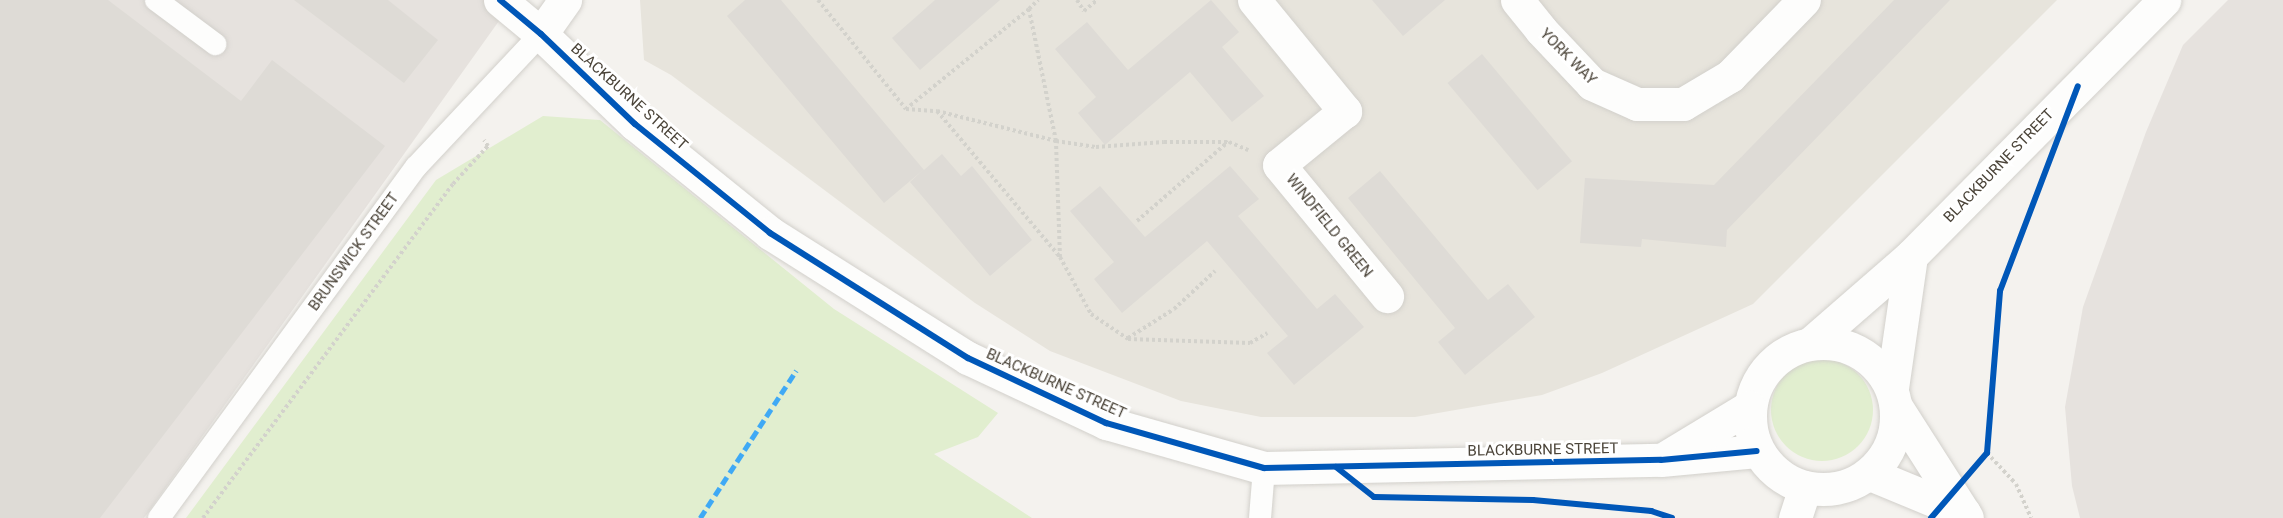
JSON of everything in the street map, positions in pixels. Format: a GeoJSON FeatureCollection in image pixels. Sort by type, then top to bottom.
{"type":"FeatureCollection","features":[{"type":"Feature","properties":{"kind":"street","name":"BLACKBURNE STREET"},"geometry":{"type":"LineString","coordinates":[[500,0],[542,34],[635,124],[770,233],[968,358],[1106,423],[1264,468],[1661,460],[1757,450]]}},
{"type":"Feature","properties":{"kind":"street","name":"BRUNSWICK STREET"},"geometry":{"type":"LineString","coordinates":[[542,34],[565,0]]}},
{"type":"Feature","properties":{"kind":"street","name":"WINDFIELD GREEN"},"geometry":{"type":"LineString","coordinates":[[1254,0],[1345,111],[1279,165],[1387,296]]}},
{"type":"Feature","properties":{"kind":"street","name":"YORK WAY"},"geometry":{"type":"LineString","coordinates":[[1517,0],[1540,30],[1592,84],[1637,104],[1683,104],[1730,76],[1804,0]]}},
{"type":"Feature","properties":{"kind":"street","name":"BLACKBURNE STREET"},"geometry":{"type":"LineString","coordinates":[[1811,343],[1911,256],[2164,0]]}},
{"type":"Feature","properties":{"kind":"street"},"geometry":{"type":"LineString","coordinates":[[1911,256],[1894,398],[1893,442],[1870,474],[1842,488],[1800,503],[1757,450],[1749,426],[1749,407],[1764,371],[1787,351],[1811,343],[1837,343],[1860,351],[1878,366],[1894,398],[1961,508]]}},
{"type":"Feature","properties":{"kind":"street","name":"BLACKBURNE STREET"},"geometry":{"type":"LineString","coordinates":[[1661,460],[1749,407]]}},
{"type":"Feature","properties":{"kind":"street"},"geometry":{"type":"LineString","coordinates":[[1870,474],[1961,508]]}},
{"type":"Feature","properties":{"kind":"lane"},"geometry":{"type":"LineString","coordinates":[[156,0],[215,44]]}},
{"type":"Feature","properties":{"kind":"lane","name":"BRUNSWICK STREET"},"geometry":{"type":"LineString","coordinates":[[159,518],[416,167],[542,34]]}},
{"type":"Feature","properties":{"kind":"lane"},"geometry":{"type":"LineString","coordinates":[[1260,518],[1264,468]]}},
{"type":"Feature","properties":{"kind":"path"},"geometry":{"type":"LineString","coordinates":[[818,0],[906,109],[937,111],[1056,141],[1096,147],[1164,142],[1229,142],[1279,165]]}},
{"type":"Feature","properties":{"kind":"path"},"geometry":{"type":"LineString","coordinates":[[906,109],[1038,0]]}},
{"type":"Feature","properties":{"kind":"path"},"geometry":{"type":"LineString","coordinates":[[1077,0],[1084,10],[1097,0]]}},
{"type":"Feature","properties":{"kind":"path"},"geometry":{"type":"LineString","coordinates":[[1029,9],[1056,141],[1060,257]]}},
{"type":"Feature","properties":{"kind":"path"},"geometry":{"type":"LineString","coordinates":[[937,111],[1060,257],[1091,314],[1128,339],[1250,343],[1267,333]]}},
{"type":"Feature","properties":{"kind":"path"},"geometry":{"type":"LineString","coordinates":[[203,518],[453,184],[488,146],[465,116]]}},
{"type":"Feature","properties":{"kind":"path"},"geometry":{"type":"LineString","coordinates":[[1137,221],[1229,142]]}},
{"type":"Feature","properties":{"kind":"path"},"geometry":{"type":"LineString","coordinates":[[1128,339],[1174,309],[1215,271]]}},
{"type":"Feature","properties":{"kind":"path"},"geometry":{"type":"LineString","coordinates":[[1961,508],[1987,453],[1988,441]]}},
{"type":"Feature","properties":{"kind":"path"},"geometry":{"type":"LineString","coordinates":[[1987,453],[2016,484],[2031,518]]}},
{"type":"Feature","properties":{"kind":"shaded area"},"geometry":{"type":"Polygon","coordinates":[[[0,0],[514,0],[144,518],[0,518],[0,0]]]}},
{"type":"Feature","properties":{"kind":"shaded area"},"geometry":{"type":"Polygon","coordinates":[[[640,0],[2057,0],[1753,304],[1602,373],[1542,395],[1415,417],[1261,417],[1181,401],[1050,351],[975,303],[671,75],[644,60],[640,0]]]}},
{"type":"Feature","properties":{"kind":"shaded area"},"geometry":{"type":"Polygon","coordinates":[[[2228,0],[2283,0],[2283,518],[2080,518],[2072,486],[2065,407],[2083,307],[2146,132],[2183,45],[2228,0]]]}},
{"type":"Feature","properties":{"kind":"green space"},"geometry":{"type":"Polygon","coordinates":[[[543,116],[600,120],[834,309],[998,413],[978,437],[934,454],[1032,518],[186,518],[436,180],[543,116]]]}},
{"type":"Feature","properties":{"kind":"green space"},"geometry":{"type":"Polygon","coordinates":[[[1822,359],[1842,363],[1858,374],[1869,390],[1873,410],[1869,430],[1858,446],[1842,457],[1822,461],[1802,457],[1786,446],[1775,430],[1771,410],[1775,390],[1786,374],[1802,363],[1822,359]]]}},
{"type":"Feature","properties":{"kind":"building"},"geometry":{"type":"Polygon","coordinates":[[[0,0],[108,0],[241,101],[272,60],[385,146],[100,518],[0,518],[0,0]]]}},
{"type":"Feature","properties":{"kind":"building"},"geometry":{"type":"Polygon","coordinates":[[[294,0],[388,0],[438,40],[404,83],[294,0]]]}},
{"type":"Feature","properties":{"kind":"building"},"geometry":{"type":"Polygon","coordinates":[[[745,0],[781,0],[924,170],[942,154],[961,176],[972,166],[1032,240],[990,276],[910,182],[923,170],[884,203],[727,16],[745,0]]]}},
{"type":"Feature","properties":{"kind":"building"},"geometry":{"type":"Polygon","coordinates":[[[935,0],[1000,0],[920,70],[892,38],[935,0]]]}},
{"type":"Feature","properties":{"kind":"building"},"geometry":{"type":"Polygon","coordinates":[[[1211,0],[1239,32],[1222,47],[1264,96],[1232,122],[1190,72],[1105,145],[1078,113],[1096,97],[1055,49],[1087,22],[1128,70],[1211,0]]]}},
{"type":"Feature","properties":{"kind":"building"},"geometry":{"type":"Polygon","coordinates":[[[1372,0],[1445,0],[1403,36],[1372,0]]]}},
{"type":"Feature","properties":{"kind":"building"},"geometry":{"type":"Polygon","coordinates":[[[1894,0],[1950,0],[1727,230],[1726,247],[1642,239],[1641,247],[1580,243],[1585,178],[1714,185],[1894,0]]]}},
{"type":"Feature","properties":{"kind":"building"},"geometry":{"type":"Polygon","coordinates":[[[1482,54],[1572,161],[1538,190],[1448,83],[1482,54]]]}},
{"type":"Feature","properties":{"kind":"building"},"geometry":{"type":"Polygon","coordinates":[[[1230,166],[1259,199],[1238,216],[1317,309],[1335,294],[1364,327],[1294,385],[1267,353],[1288,336],[1207,241],[1122,313],[1094,279],[1114,262],[1070,211],[1100,186],[1145,237],[1230,166]]]}},
{"type":"Feature","properties":{"kind":"building"},"geometry":{"type":"Polygon","coordinates":[[[1380,171],[1488,300],[1508,284],[1535,317],[1465,375],[1438,342],[1455,328],[1348,198],[1380,171]]]}},
{"type":"Feature","properties":{"kind":"marked path"},"geometry":{"type":"LineString","coordinates":[[700,518],[796,371]]}},
{"type":"Feature","properties":{"kind":"cycle path"},"geometry":{"type":"LineString","coordinates":[[500,0],[541,34],[635,124],[770,233],[968,358],[1106,423],[1264,468],[1661,460],[1757,451]]}},
{"type":"Feature","properties":{"kind":"cycle path"},"geometry":{"type":"LineString","coordinates":[[1931,518],[1987,453],[2000,291],[2078,86]]}},
{"type":"Feature","properties":{"kind":"cycle path"},"geometry":{"type":"LineString","coordinates":[[1336,467],[1374,497],[1533,500],[1651,511],[1672,518]]}}]}
